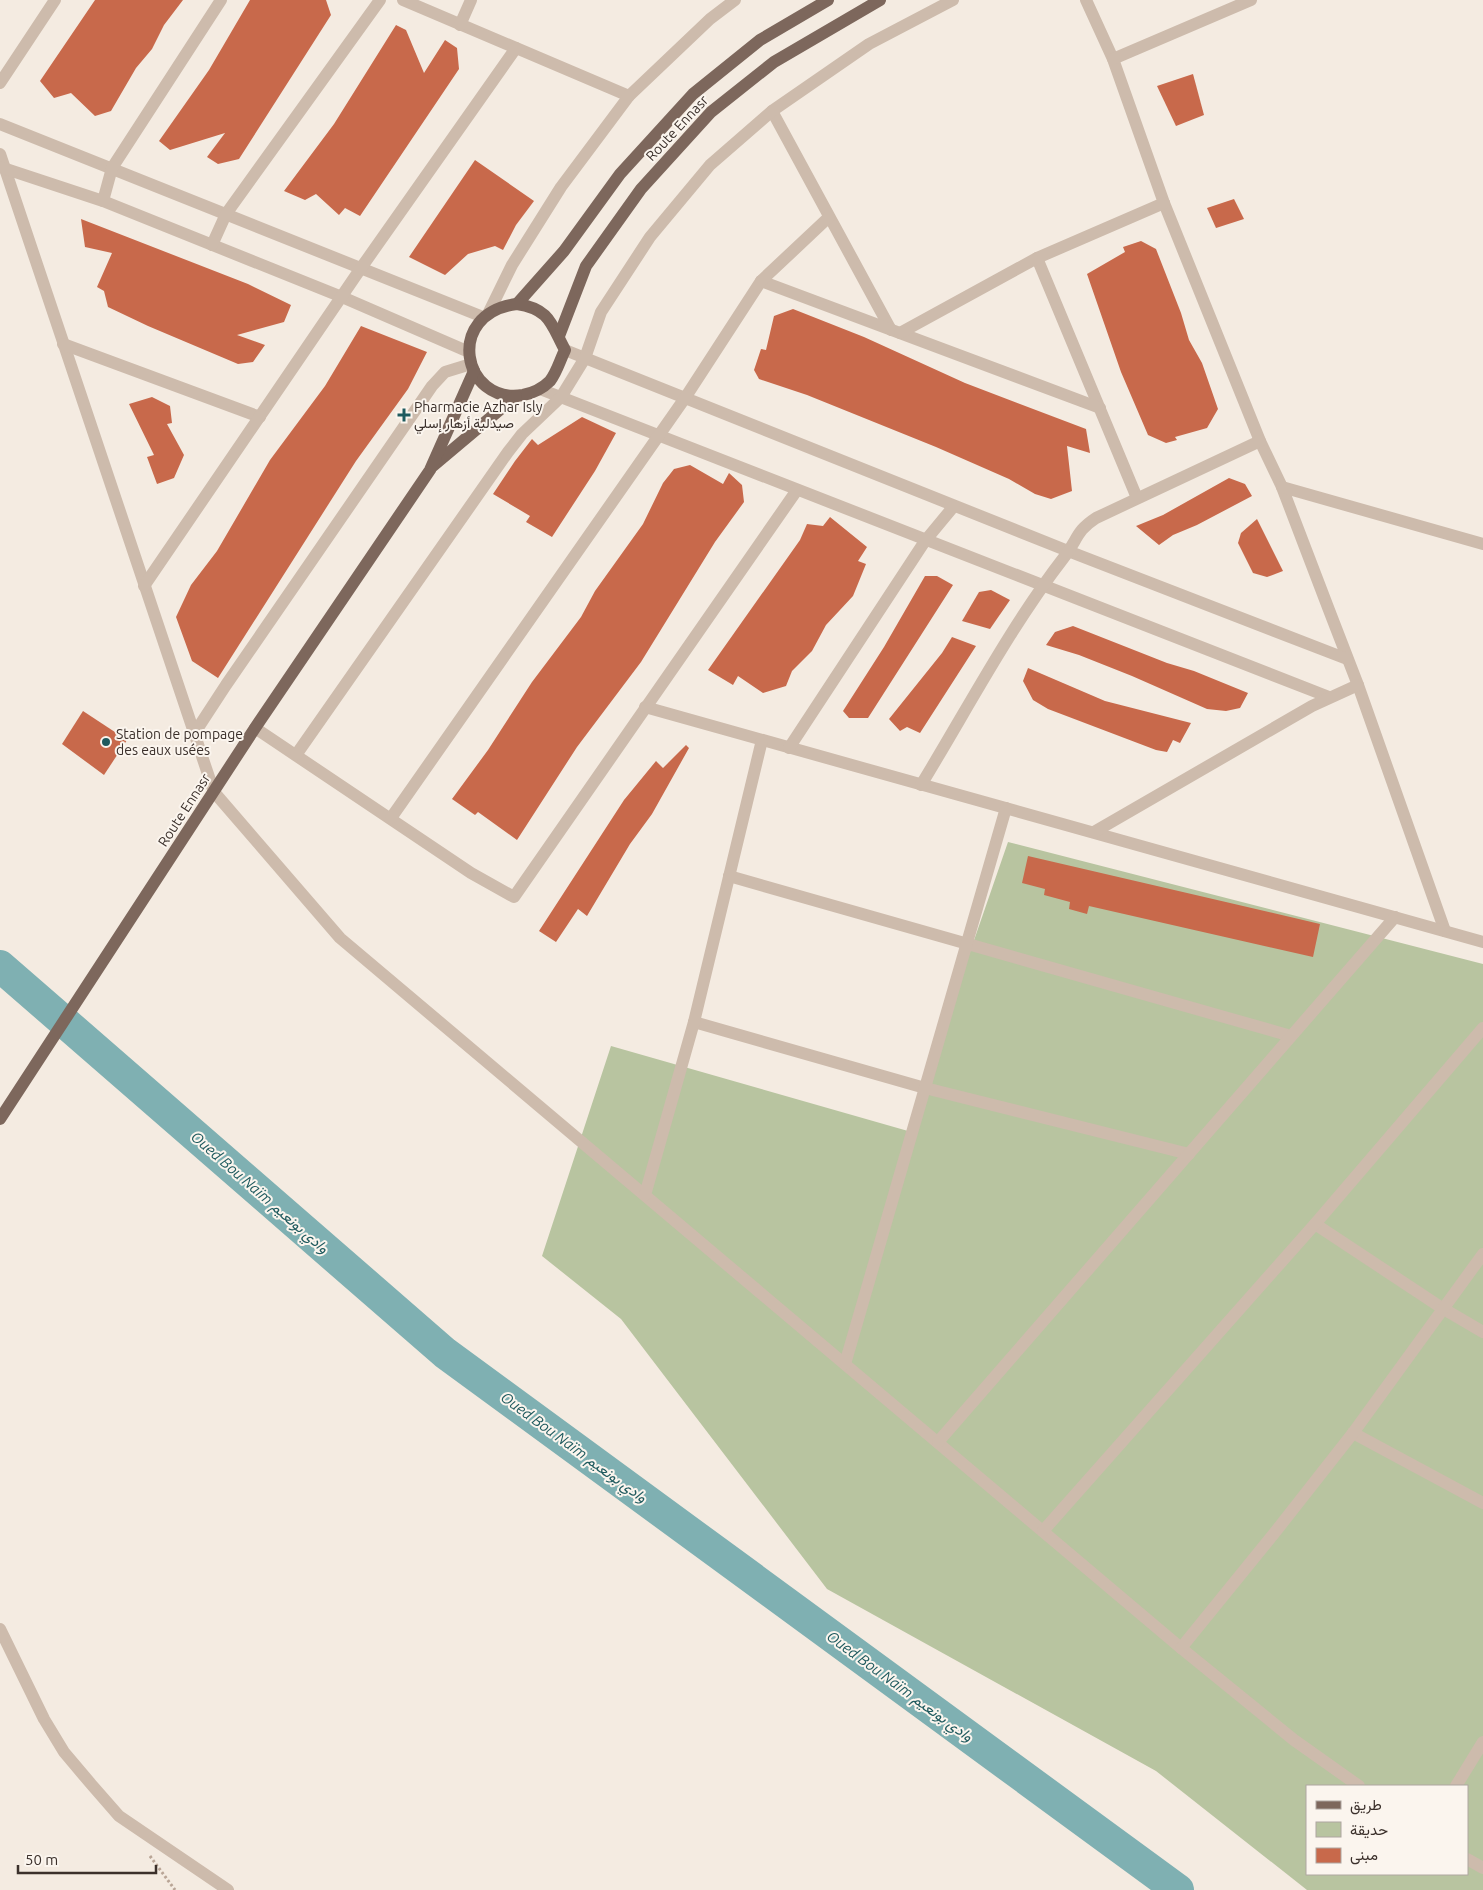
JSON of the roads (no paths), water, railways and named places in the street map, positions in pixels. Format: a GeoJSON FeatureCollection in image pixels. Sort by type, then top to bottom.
{"type":"FeatureCollection","features":[{"type":"Feature","properties":{"kind":"main road","name":"Route Ennasr"},"geometry":{"type":"LineString","coordinates":[[516,304],[564,251],[620,174],[693,94],[760,40],[828,0]]}},
{"type":"Feature","properties":{"kind":"main road","name":"Route Ennasr"},"geometry":{"type":"LineString","coordinates":[[559,336],[586,266],[641,189],[711,112],[774,62],[880,0]]}},
{"type":"Feature","properties":{"kind":"main road"},"geometry":{"type":"LineString","coordinates":[[516,304],[528,305],[543,313],[554,326],[564,350],[556,371],[540,389],[516,396],[503,395],[481,382],[472,362],[470,339],[475,327],[486,314],[502,306],[516,304]]}},
{"type":"Feature","properties":{"kind":"main road","name":"Route Ennasr"},"geometry":{"type":"LineString","coordinates":[[0,1119],[26,1082],[255,728],[430,470],[472,362]]}},
{"type":"Feature","properties":{"kind":"main road","name":"Route Ennasr"},"geometry":{"type":"LineString","coordinates":[[430,470],[516,396]]}},
{"type":"Feature","properties":{"kind":"street"},"geometry":{"type":"LineString","coordinates":[[0,83],[55,0]]}},
{"type":"Feature","properties":{"kind":"street"},"geometry":{"type":"LineString","coordinates":[[103,201],[112,168],[221,0]]}},
{"type":"Feature","properties":{"kind":"street"},"geometry":{"type":"LineString","coordinates":[[212,245],[226,214],[380,0]]}},
{"type":"Feature","properties":{"kind":"street"},"geometry":{"type":"LineString","coordinates":[[403,0],[629,96]]}},
{"type":"Feature","properties":{"kind":"street"},"geometry":{"type":"LineString","coordinates":[[460,25],[471,0]]}},
{"type":"Feature","properties":{"kind":"street"},"geometry":{"type":"LineString","coordinates":[[0,124],[362,268],[486,314],[512,266],[561,187],[629,96],[710,19],[735,0]]}},
{"type":"Feature","properties":{"kind":"street"},"geometry":{"type":"LineString","coordinates":[[296,755],[508,452],[522,434],[562,397],[585,358],[601,312],[650,237],[710,165],[772,111],[869,44],[954,0]]}},
{"type":"Feature","properties":{"kind":"street"},"geometry":{"type":"LineString","coordinates":[[1086,0],[1113,59],[1164,203],[1260,440],[1282,487],[1358,685],[1445,931]]}},
{"type":"Feature","properties":{"kind":"street"},"geometry":{"type":"LineString","coordinates":[[1113,59],[1251,0]]}},
{"type":"Feature","properties":{"kind":"street"},"geometry":{"type":"LineString","coordinates":[[144,586],[362,268],[516,48]]}},
{"type":"Feature","properties":{"kind":"street"},"geometry":{"type":"LineString","coordinates":[[772,111],[830,217],[896,331]]}},
{"type":"Feature","properties":{"kind":"street"},"geometry":{"type":"LineString","coordinates":[[0,154],[2,167],[214,792],[340,938],[1181,1648],[1294,1740],[1358,1785]]}},
{"type":"Feature","properties":{"kind":"street"},"geometry":{"type":"LineString","coordinates":[[2,167],[103,201],[342,297],[472,362]]}},
{"type":"Feature","properties":{"kind":"street"},"geometry":{"type":"LineString","coordinates":[[896,331],[1037,258],[1164,203]]}},
{"type":"Feature","properties":{"kind":"street"},"geometry":{"type":"LineString","coordinates":[[391,818],[685,398],[761,281],[830,217]]}},
{"type":"Feature","properties":{"kind":"street"},"geometry":{"type":"LineString","coordinates":[[1037,258],[1137,498]]}},
{"type":"Feature","properties":{"kind":"street"},"geometry":{"type":"LineString","coordinates":[[761,281],[1100,408]]}},
{"type":"Feature","properties":{"kind":"street"},"geometry":{"type":"LineString","coordinates":[[63,344],[260,416]]}},
{"type":"Feature","properties":{"kind":"street"},"geometry":{"type":"LineString","coordinates":[[564,350],[1068,551],[1347,659]]}},
{"type":"Feature","properties":{"kind":"street"},"geometry":{"type":"LineString","coordinates":[[194,734],[432,386],[445,372],[472,362]]}},
{"type":"Feature","properties":{"kind":"street"},"geometry":{"type":"LineString","coordinates":[[540,389],[1041,587],[1329,697]]}},
{"type":"Feature","properties":{"kind":"street"},"geometry":{"type":"LineString","coordinates":[[921,784],[1041,587],[1068,551],[1077,534],[1086,524],[1260,440]]}},
{"type":"Feature","properties":{"kind":"street"},"geometry":{"type":"LineString","coordinates":[[1282,487],[1483,544]]}},
{"type":"Feature","properties":{"kind":"street"},"geometry":{"type":"LineString","coordinates":[[255,728],[471,873],[514,898],[797,490]]}},
{"type":"Feature","properties":{"kind":"street"},"geometry":{"type":"LineString","coordinates":[[789,748],[925,541],[954,506]]}},
{"type":"Feature","properties":{"kind":"street"},"geometry":{"type":"LineString","coordinates":[[1094,832],[1329,697],[1358,685]]}},
{"type":"Feature","properties":{"kind":"street"},"geometry":{"type":"LineString","coordinates":[[645,707],[1483,942]]}},
{"type":"Feature","properties":{"kind":"street"},"geometry":{"type":"LineString","coordinates":[[645,1195],[694,1022],[762,740]]}},
{"type":"Feature","properties":{"kind":"street"},"geometry":{"type":"LineString","coordinates":[[845,1364],[1006,808]]}},
{"type":"Feature","properties":{"kind":"street"},"geometry":{"type":"LineString","coordinates":[[729,876],[1291,1036]]}},
{"type":"Feature","properties":{"kind":"street"},"geometry":{"type":"LineString","coordinates":[[938,1442],[1395,917]]}},
{"type":"Feature","properties":{"kind":"street"},"geometry":{"type":"LineString","coordinates":[[694,1022],[925,1088],[1188,1154]]}},
{"type":"Feature","properties":{"kind":"street"},"geometry":{"type":"LineString","coordinates":[[1043,1531],[1315,1224],[1483,1028]]}},
{"type":"Feature","properties":{"kind":"street"},"geometry":{"type":"LineString","coordinates":[[1315,1224],[1442,1308],[1483,1332]]}},
{"type":"Feature","properties":{"kind":"street"},"geometry":{"type":"LineString","coordinates":[[1181,1648],[1276,1531],[1352,1433],[1483,1254]]}},
{"type":"Feature","properties":{"kind":"street"},"geometry":{"type":"LineString","coordinates":[[1352,1433],[1483,1503]]}},
{"type":"Feature","properties":{"kind":"street"},"geometry":{"type":"LineString","coordinates":[[0,1629],[44,1719],[64,1752],[91,1784],[119,1816],[228,1890]]}},
{"type":"Feature","properties":{"kind":"street"},"geometry":{"type":"LineString","coordinates":[[1457,1785],[1483,1742]]}},
{"type":"Feature","properties":{"kind":"street"},"geometry":{"type":"LineString","coordinates":[[1468,1860],[1483,1868]]}},
{"type":"Feature","properties":{"kind":"waterway","name":"Oued Bou Naïm وادي بونعيم"},"geometry":{"type":"LineString","coordinates":[[0,966],[445,1353],[1178,1890]]}},
{"type":"Feature","properties":{"kind":"place","name":"Pharmacie Azhar Isly صيدلية أزهار إسلي"},"geometry":{"type":"Point","coordinates":[404,415]}},
{"type":"Feature","properties":{"kind":"place","name":"Station de pompage des eaux usées"},"geometry":{"type":"Point","coordinates":[106,742]}}]}
